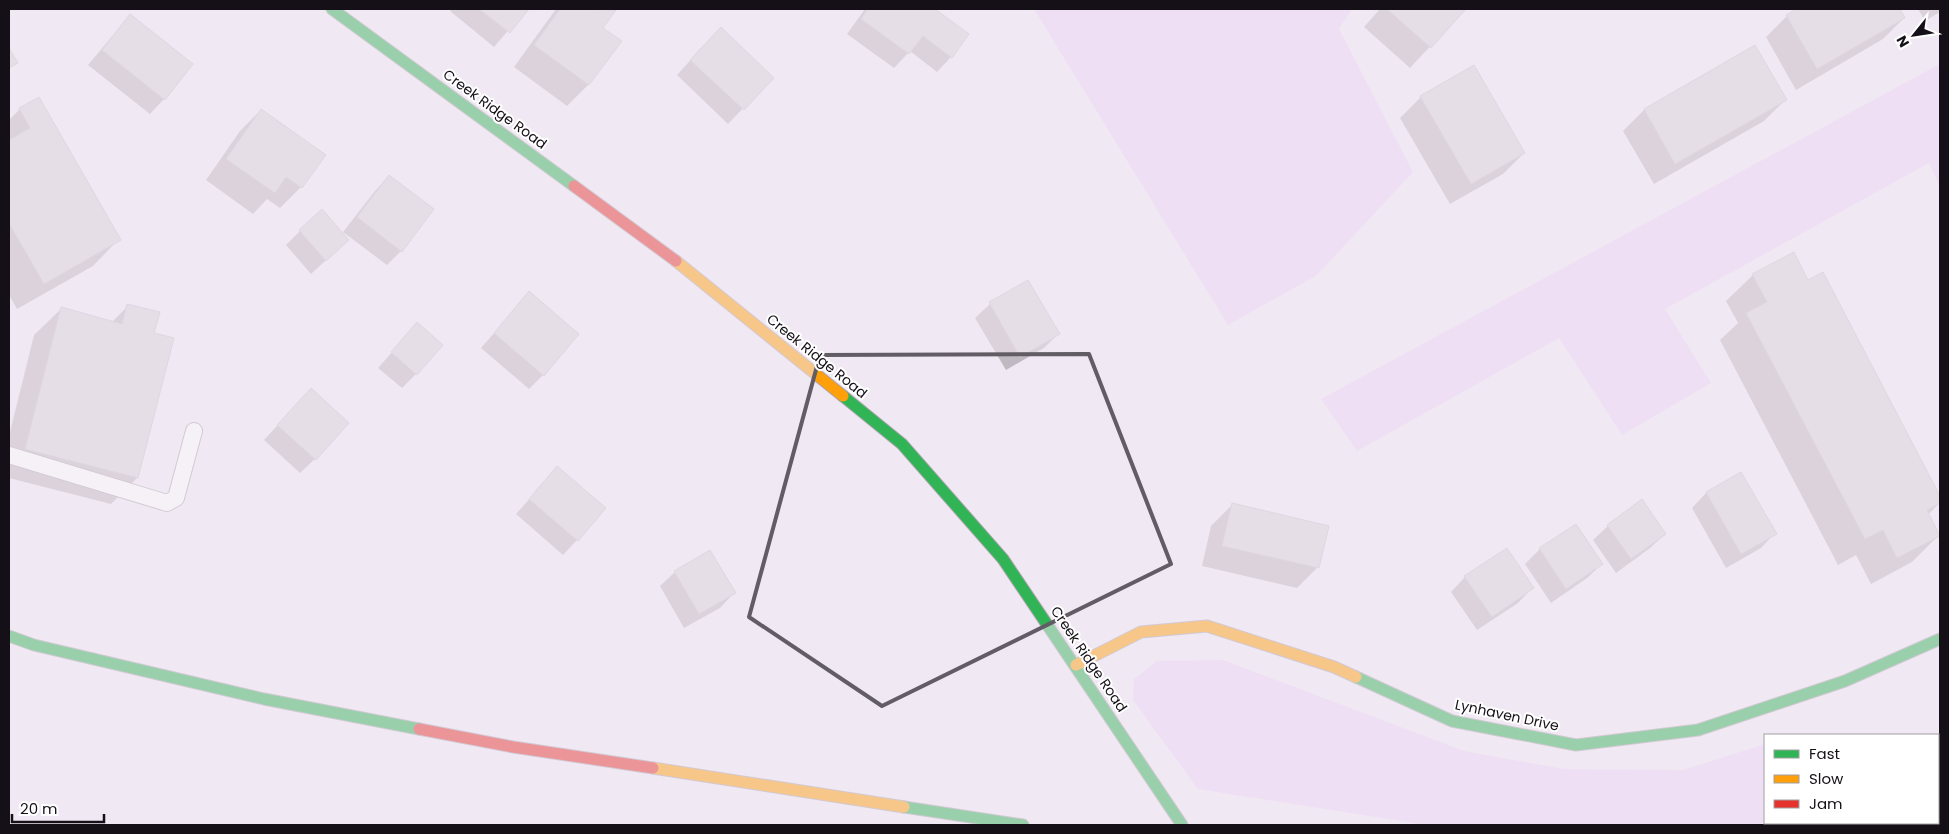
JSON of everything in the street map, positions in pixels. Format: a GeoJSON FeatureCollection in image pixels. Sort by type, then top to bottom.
{"type":"FeatureCollection","features":[{"type":"Feature","properties":{"kind":"main road","name":"Creek Ridge Road"},"geometry":{"type":"LineString","coordinates":[[332,9],[670,256],[902,444],[1000,555],[1076,665],[1182,825]]}},
{"type":"Feature","properties":{"kind":"main road","name":"Lynhaven Drive"},"geometry":{"type":"LineString","coordinates":[[1076,665],[1141,632],[1207,626],[1334,667],[1452,721],[1576,745],[1698,730],[1845,680],[1940,639]]}},
{"type":"Feature","properties":{"kind":"main road"},"geometry":{"type":"LineString","coordinates":[[9,636],[34,644],[264,698],[503,745],[1023,825]]}},
{"type":"Feature","properties":{"kind":"lane"},"geometry":{"type":"LineString","coordinates":[[9,455],[167,503],[176,498],[194,432]]}},
{"type":"Feature","properties":{"kind":"highlighted area"},"geometry":{"type":"Polygon","coordinates":[[[1089,354],[1171,564],[882,706],[749,617],[820,355],[1089,354]]]}},
{"type":"Feature","properties":{"kind":"shaded area"},"geometry":{"type":"Polygon","coordinates":[[[1034,9],[1352,9],[1339,29],[1413,172],[1317,275],[1228,325],[1034,9]]]}},
{"type":"Feature","properties":{"kind":"shaded area"},"geometry":{"type":"Polygon","coordinates":[[[1940,64],[1940,187],[1929,163],[1665,309],[1711,383],[1622,435],[1559,338],[1357,451],[1321,399],[1940,64]]]}},
{"type":"Feature","properties":{"kind":"shaded area"},"geometry":{"type":"Polygon","coordinates":[[[1223,660],[1464,751],[1564,769],[1683,770],[1764,744],[1764,824],[1868,825],[1426,825],[1198,789],[1133,700],[1134,679],[1157,661],[1223,660]]]}},
{"type":"Feature","properties":{"kind":"building"},"geometry":{"type":"Polygon","coordinates":[[[479,9],[529,9],[510,33],[479,9]]]}},
{"type":"Feature","properties":{"kind":"building"},"geometry":{"type":"Polygon","coordinates":[[[560,9],[616,10],[603,28],[622,41],[589,85],[534,45],[560,9]]]}},
{"type":"Feature","properties":{"kind":"building"},"geometry":{"type":"Polygon","coordinates":[[[868,9],[935,9],[969,34],[952,58],[923,36],[909,54],[861,19],[868,9]]]}},
{"type":"Feature","properties":{"kind":"building"},"geometry":{"type":"Polygon","coordinates":[[[1387,9],[1466,9],[1431,48],[1387,9]]]}},
{"type":"Feature","properties":{"kind":"building"},"geometry":{"type":"Polygon","coordinates":[[[1797,9],[1900,9],[1905,18],[1817,69],[1786,15],[1797,9]]]}},
{"type":"Feature","properties":{"kind":"building"},"geometry":{"type":"Polygon","coordinates":[[[130,14],[193,64],[165,100],[102,50],[130,14]]]}},
{"type":"Feature","properties":{"kind":"building"},"geometry":{"type":"Polygon","coordinates":[[[721,27],[774,78],[744,110],[690,60],[721,27]]]}},
{"type":"Feature","properties":{"kind":"building"},"geometry":{"type":"Polygon","coordinates":[[[1755,45],[1787,100],[1675,164],[1644,109],[1755,45]]]}},
{"type":"Feature","properties":{"kind":"building"},"geometry":{"type":"Polygon","coordinates":[[[9,48],[18,63],[9,68],[9,48]]]}},
{"type":"Feature","properties":{"kind":"building"},"geometry":{"type":"Polygon","coordinates":[[[1474,65],[1525,153],[1471,184],[1420,96],[1474,65]]]}},
{"type":"Feature","properties":{"kind":"building"},"geometry":{"type":"Polygon","coordinates":[[[39,97],[121,240],[44,284],[9,223],[9,140],[30,128],[19,108],[39,97]]]}},
{"type":"Feature","properties":{"kind":"building"},"geometry":{"type":"Polygon","coordinates":[[[261,109],[326,155],[302,188],[286,177],[275,193],[226,159],[261,109]]]}},
{"type":"Feature","properties":{"kind":"building"},"geometry":{"type":"Polygon","coordinates":[[[389,175],[434,209],[402,252],[357,217],[389,175]]]}},
{"type":"Feature","properties":{"kind":"building"},"geometry":{"type":"Polygon","coordinates":[[[322,209],[349,240],[326,261],[299,230],[322,209]]]}},
{"type":"Feature","properties":{"kind":"building"},"geometry":{"type":"Polygon","coordinates":[[[1794,252],[1808,280],[1823,272],[1940,496],[1940,503],[1927,510],[1940,536],[1897,558],[1883,530],[1865,539],[1746,313],[1767,302],[1752,274],[1794,252]]]}},
{"type":"Feature","properties":{"kind":"building"},"geometry":{"type":"Polygon","coordinates":[[[1028,280],[1060,334],[1020,357],[989,302],[1028,280]]]}},
{"type":"Feature","properties":{"kind":"building"},"geometry":{"type":"Polygon","coordinates":[[[529,291],[579,334],[544,376],[494,333],[529,291]]]}},
{"type":"Feature","properties":{"kind":"building"},"geometry":{"type":"Polygon","coordinates":[[[127,304],[160,312],[154,333],[174,338],[138,478],[25,449],[61,307],[122,324],[127,304]]]}},
{"type":"Feature","properties":{"kind":"building"},"geometry":{"type":"Polygon","coordinates":[[[417,322],[443,345],[417,375],[391,352],[417,322]]]}},
{"type":"Feature","properties":{"kind":"building"},"geometry":{"type":"Polygon","coordinates":[[[311,388],[349,423],[316,460],[277,425],[311,388]]]}},
{"type":"Feature","properties":{"kind":"building"},"geometry":{"type":"Polygon","coordinates":[[[557,466],[606,508],[578,541],[529,499],[557,466]]]}},
{"type":"Feature","properties":{"kind":"building"},"geometry":{"type":"Polygon","coordinates":[[[1741,472],[1777,534],[1741,554],[1706,492],[1741,472]]]}},
{"type":"Feature","properties":{"kind":"building"},"geometry":{"type":"Polygon","coordinates":[[[1642,499],[1666,534],[1631,559],[1607,525],[1642,499]]]}},
{"type":"Feature","properties":{"kind":"building"},"geometry":{"type":"Polygon","coordinates":[[[1232,503],[1329,526],[1319,568],[1222,546],[1232,503]]]}},
{"type":"Feature","properties":{"kind":"building"},"geometry":{"type":"Polygon","coordinates":[[[1576,524],[1603,564],[1566,589],[1539,548],[1576,524]]]}},
{"type":"Feature","properties":{"kind":"building"},"geometry":{"type":"Polygon","coordinates":[[[1507,548],[1534,588],[1492,617],[1464,576],[1507,548]]]}},
{"type":"Feature","properties":{"kind":"building"},"geometry":{"type":"Polygon","coordinates":[[[710,550],[736,593],[699,614],[674,571],[710,550]]]}},
{"type":"Feature","properties":{"kind":"building"},"geometry":{"type":"Polygon","coordinates":[[[1939,774],[1940,777],[1939,812],[1939,774]]]}},
{"type":"Feature","properties":{"kind":"traffic: fast"},"geometry":{"type":"LineString","coordinates":[[332,9],[574,186]]}},
{"type":"Feature","properties":{"kind":"traffic: fast"},"geometry":{"type":"LineString","coordinates":[[843,396],[902,444],[1003,559],[1182,825]]}},
{"type":"Feature","properties":{"kind":"traffic: fast"},"geometry":{"type":"LineString","coordinates":[[9,636],[34,645],[264,699],[419,729]]}},
{"type":"Feature","properties":{"kind":"traffic: fast"},"geometry":{"type":"LineString","coordinates":[[1356,677],[1452,721],[1576,745],[1698,730],[1845,681],[1940,639]]}},
{"type":"Feature","properties":{"kind":"traffic: fast"},"geometry":{"type":"LineString","coordinates":[[904,807],[1023,825]]}},
{"type":"Feature","properties":{"kind":"traffic: slow"},"geometry":{"type":"LineString","coordinates":[[676,261],[843,396]]}},
{"type":"Feature","properties":{"kind":"traffic: slow"},"geometry":{"type":"LineString","coordinates":[[1076,665],[1141,632],[1207,626],[1334,667],[1356,677]]}},
{"type":"Feature","properties":{"kind":"traffic: slow"},"geometry":{"type":"LineString","coordinates":[[653,768],[904,807]]}},
{"type":"Feature","properties":{"kind":"traffic: jam"},"geometry":{"type":"LineString","coordinates":[[574,186],[676,261]]}},
{"type":"Feature","properties":{"kind":"traffic: jam"},"geometry":{"type":"LineString","coordinates":[[419,729],[513,747],[653,768]]}}]}
